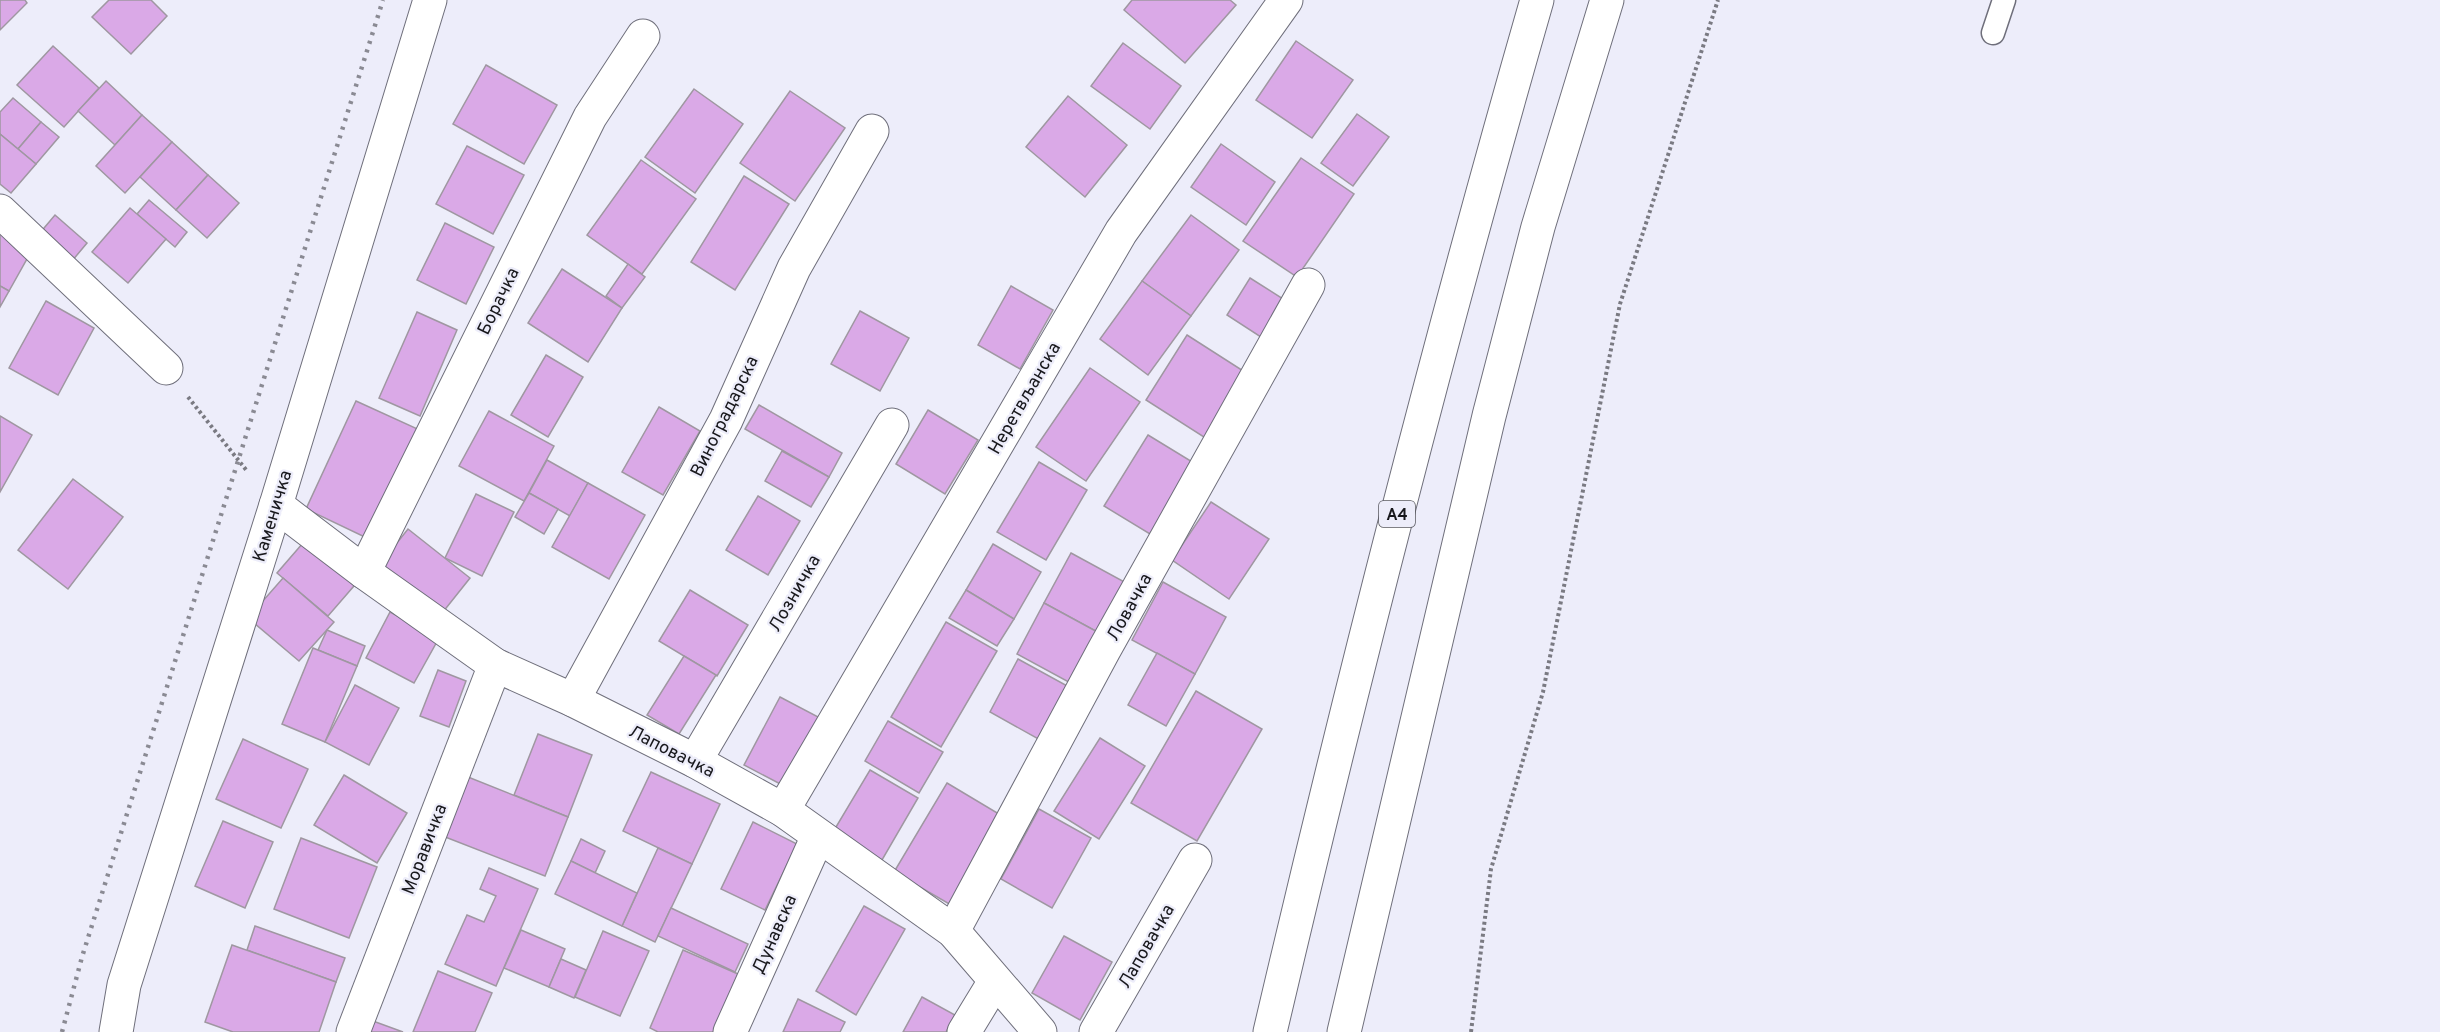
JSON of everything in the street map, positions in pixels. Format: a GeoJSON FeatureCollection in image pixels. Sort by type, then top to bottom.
{"type":"FeatureCollection","features":[{"type":"Feature","properties":{"kind":"main road","name":"Каменичка"},"geometry":{"type":"LineString","coordinates":[[116,1032],[124,985],[276,505],[430,0]]}},
{"type":"Feature","properties":{"kind":"main road","name":"Неретвљанска"},"geometry":{"type":"LineString","coordinates":[[783,810],[1121,231],[1286,0]]}},
{"type":"Feature","properties":{"kind":"main road","name":"A4"},"geometry":{"type":"LineString","coordinates":[[1270,1032],[1349,706],[1434,373],[1537,0]]}},
{"type":"Feature","properties":{"kind":"main road"},"geometry":{"type":"LineString","coordinates":[[1344,1032],[1489,416],[1538,227],[1607,0]]}},
{"type":"Feature","properties":{"kind":"main road","name":"Борачка"},"geometry":{"type":"LineString","coordinates":[[364,572],[590,117],[643,36]]}},
{"type":"Feature","properties":{"kind":"main road","name":"Виноградарска"},"geometry":{"type":"LineString","coordinates":[[573,700],[726,420],[794,268],[872,131]]}},
{"type":"Feature","properties":{"kind":"main road"},"geometry":{"type":"LineString","coordinates":[[0,211],[166,368]]}},
{"type":"Feature","properties":{"kind":"main road","name":"Ловачка"},"geometry":{"type":"LineString","coordinates":[[953,931],[1104,650],[1308,285]]}},
{"type":"Feature","properties":{"kind":"main road","name":"Лозничка"},"geometry":{"type":"LineString","coordinates":[[695,761],[892,426]]}},
{"type":"Feature","properties":{"kind":"main road","name":"Лаповачка"},"geometry":{"type":"LineString","coordinates":[[276,505],[364,572],[495,665],[573,700],[695,761],[783,810],[953,931],[1040,1032]]}},
{"type":"Feature","properties":{"kind":"main road","name":"Моравичка"},"geometry":{"type":"LineString","coordinates":[[353,1032],[495,665]]}},
{"type":"Feature","properties":{"kind":"main road","name":"Дунавска"},"geometry":{"type":"LineString","coordinates":[[730,1032],[818,836]]}},
{"type":"Feature","properties":{"kind":"main road","name":"Лаповачка"},"geometry":{"type":"LineString","coordinates":[[1096,1032],[1196,860]]}},
{"type":"Feature","properties":{"kind":"main road"},"geometry":{"type":"LineString","coordinates":[[964,1032],[995,981]]}},
{"type":"Feature","properties":{"kind":"lane"},"geometry":{"type":"LineString","coordinates":[[1993,33],[2004,0]]}},
{"type":"Feature","properties":{"kind":"path"},"geometry":{"type":"LineString","coordinates":[[1471,1032],[1491,868],[1543,692],[1620,304],[1718,0]]}},
{"type":"Feature","properties":{"kind":"path"},"geometry":{"type":"LineString","coordinates":[[166,368],[276,505]]}},
{"type":"Feature","properties":{"kind":"building"},"geometry":{"type":"Polygon","coordinates":[[[0,0],[25,0],[27,3],[0,30],[0,0]]]}},
{"type":"Feature","properties":{"kind":"building"},"geometry":{"type":"Polygon","coordinates":[[[109,0],[151,0],[167,16],[131,54],[92,17],[109,0]]]}},
{"type":"Feature","properties":{"kind":"building"},"geometry":{"type":"Polygon","coordinates":[[[1132,0],[1230,0],[1236,5],[1185,63],[1124,10],[1132,0]]]}},
{"type":"Feature","properties":{"kind":"building"},"geometry":{"type":"Polygon","coordinates":[[[1296,41],[1353,80],[1312,138],[1256,100],[1296,41]]]}},
{"type":"Feature","properties":{"kind":"building"},"geometry":{"type":"Polygon","coordinates":[[[1123,43],[1181,86],[1150,129],[1091,86],[1123,43]]]}},
{"type":"Feature","properties":{"kind":"building"},"geometry":{"type":"Polygon","coordinates":[[[53,46],[99,88],[64,127],[17,85],[53,46]]]}},
{"type":"Feature","properties":{"kind":"building"},"geometry":{"type":"Polygon","coordinates":[[[486,65],[557,105],[524,164],[453,124],[486,65]]]}},
{"type":"Feature","properties":{"kind":"building"},"geometry":{"type":"Polygon","coordinates":[[[106,81],[142,115],[115,145],[78,111],[106,81]]]}},
{"type":"Feature","properties":{"kind":"building"},"geometry":{"type":"Polygon","coordinates":[[[694,89],[743,124],[695,193],[645,157],[694,89]]]}},
{"type":"Feature","properties":{"kind":"building"},"geometry":{"type":"Polygon","coordinates":[[[790,91],[845,128],[795,201],[740,163],[790,91]]]}},
{"type":"Feature","properties":{"kind":"building"},"geometry":{"type":"Polygon","coordinates":[[[1068,96],[1127,145],[1085,197],[1026,147],[1068,96]]]}},
{"type":"Feature","properties":{"kind":"building"},"geometry":{"type":"Polygon","coordinates":[[[13,98],[41,122],[18,149],[0,134],[0,112],[13,98]]]}},
{"type":"Feature","properties":{"kind":"building"},"geometry":{"type":"Polygon","coordinates":[[[1357,114],[1389,137],[1353,186],[1321,163],[1357,114]]]}},
{"type":"Feature","properties":{"kind":"building"},"geometry":{"type":"Polygon","coordinates":[[[142,115],[172,142],[125,193],[96,166],[142,115]]]}},
{"type":"Feature","properties":{"kind":"building"},"geometry":{"type":"Polygon","coordinates":[[[41,122],[59,137],[36,164],[18,149],[41,122]]]}},
{"type":"Feature","properties":{"kind":"building"},"geometry":{"type":"Polygon","coordinates":[[[0,134],[36,164],[11,193],[0,184],[0,134]]]}},
{"type":"Feature","properties":{"kind":"building"},"geometry":{"type":"Polygon","coordinates":[[[172,142],[208,175],[176,210],[140,177],[172,142]]]}},
{"type":"Feature","properties":{"kind":"building"},"geometry":{"type":"Polygon","coordinates":[[[1221,144],[1275,182],[1246,225],[1191,187],[1221,144]]]}},
{"type":"Feature","properties":{"kind":"building"},"geometry":{"type":"Polygon","coordinates":[[[467,146],[524,175],[493,234],[436,204],[467,146]]]}},
{"type":"Feature","properties":{"kind":"building"},"geometry":{"type":"Polygon","coordinates":[[[1301,158],[1354,194],[1297,277],[1243,241],[1301,158]]]}},
{"type":"Feature","properties":{"kind":"building"},"geometry":{"type":"Polygon","coordinates":[[[641,160],[696,199],[642,274],[587,235],[641,160]]]}},
{"type":"Feature","properties":{"kind":"building"},"geometry":{"type":"Polygon","coordinates":[[[208,175],[239,203],[207,238],[176,210],[208,175]]]}},
{"type":"Feature","properties":{"kind":"building"},"geometry":{"type":"Polygon","coordinates":[[[744,176],[789,204],[735,290],[691,262],[744,176]]]}},
{"type":"Feature","properties":{"kind":"building"},"geometry":{"type":"Polygon","coordinates":[[[149,200],[187,232],[175,247],[137,214],[149,200]]]}},
{"type":"Feature","properties":{"kind":"building"},"geometry":{"type":"Polygon","coordinates":[[[130,208],[166,239],[128,283],[92,252],[130,208]]]}},
{"type":"Feature","properties":{"kind":"building"},"geometry":{"type":"Polygon","coordinates":[[[55,215],[87,243],[72,261],[39,234],[55,215]]]}},
{"type":"Feature","properties":{"kind":"building"},"geometry":{"type":"Polygon","coordinates":[[[1191,215],[1239,250],[1191,316],[1142,281],[1191,215]]]}},
{"type":"Feature","properties":{"kind":"building"},"geometry":{"type":"Polygon","coordinates":[[[445,223],[494,247],[466,304],[417,280],[445,223]]]}},
{"type":"Feature","properties":{"kind":"building"},"geometry":{"type":"Polygon","coordinates":[[[0,233],[32,250],[9,291],[0,286],[0,233]]]}},
{"type":"Feature","properties":{"kind":"building"},"geometry":{"type":"Polygon","coordinates":[[[628,264],[645,277],[622,308],[606,296],[628,264]]]}},
{"type":"Feature","properties":{"kind":"building"},"geometry":{"type":"Polygon","coordinates":[[[562,269],[622,308],[588,362],[528,323],[562,269]]]}},
{"type":"Feature","properties":{"kind":"building"},"geometry":{"type":"Polygon","coordinates":[[[1250,278],[1291,304],[1267,341],[1227,315],[1250,278]]]}},
{"type":"Feature","properties":{"kind":"building"},"geometry":{"type":"Polygon","coordinates":[[[1142,281],[1191,316],[1148,375],[1100,339],[1142,281]]]}},
{"type":"Feature","properties":{"kind":"building"},"geometry":{"type":"Polygon","coordinates":[[[0,286],[9,291],[0,307],[0,286]]]}},
{"type":"Feature","properties":{"kind":"building"},"geometry":{"type":"Polygon","coordinates":[[[1011,286],[1053,310],[1020,369],[978,345],[1011,286]]]}},
{"type":"Feature","properties":{"kind":"building"},"geometry":{"type":"Polygon","coordinates":[[[46,301],[94,328],[58,395],[9,368],[46,301]]]}},
{"type":"Feature","properties":{"kind":"building"},"geometry":{"type":"Polygon","coordinates":[[[860,311],[909,338],[880,391],[831,364],[860,311]]]}},
{"type":"Feature","properties":{"kind":"building"},"geometry":{"type":"Polygon","coordinates":[[[417,312],[457,330],[420,416],[379,398],[417,312]]]}},
{"type":"Feature","properties":{"kind":"building"},"geometry":{"type":"Polygon","coordinates":[[[1187,335],[1248,374],[1207,439],[1146,400],[1187,335]]]}},
{"type":"Feature","properties":{"kind":"building"},"geometry":{"type":"Polygon","coordinates":[[[546,355],[583,377],[548,437],[511,415],[546,355]]]}},
{"type":"Feature","properties":{"kind":"building"},"geometry":{"type":"Polygon","coordinates":[[[1090,368],[1140,402],[1086,481],[1036,447],[1090,368]]]}},
{"type":"Feature","properties":{"kind":"building"},"geometry":{"type":"Polygon","coordinates":[[[356,401],[422,431],[371,540],[306,509],[356,401]]]}},
{"type":"Feature","properties":{"kind":"building"},"geometry":{"type":"Polygon","coordinates":[[[759,405],[842,453],[829,477],[745,429],[759,405]]]}},
{"type":"Feature","properties":{"kind":"building"},"geometry":{"type":"Polygon","coordinates":[[[659,407],[700,431],[663,495],[622,472],[659,407]]]}},
{"type":"Feature","properties":{"kind":"building"},"geometry":{"type":"Polygon","coordinates":[[[928,410],[978,440],[945,494],[896,464],[928,410]]]}},
{"type":"Feature","properties":{"kind":"building"},"geometry":{"type":"Polygon","coordinates":[[[489,411],[554,446],[524,501],[459,466],[489,411]]]}},
{"type":"Feature","properties":{"kind":"building"},"geometry":{"type":"Polygon","coordinates":[[[0,416],[32,435],[0,492],[0,416]]]}},
{"type":"Feature","properties":{"kind":"building"},"geometry":{"type":"Polygon","coordinates":[[[1148,435],[1194,463],[1150,534],[1104,506],[1148,435]]]}},
{"type":"Feature","properties":{"kind":"building"},"geometry":{"type":"Polygon","coordinates":[[[782,451],[829,477],[811,507],[765,481],[782,451]]]}},
{"type":"Feature","properties":{"kind":"building"},"geometry":{"type":"Polygon","coordinates":[[[547,460],[588,483],[570,516],[529,493],[547,460]]]}},
{"type":"Feature","properties":{"kind":"building"},"geometry":{"type":"Polygon","coordinates":[[[1039,462],[1087,490],[1046,560],[997,532],[1039,462]]]}},
{"type":"Feature","properties":{"kind":"building"},"geometry":{"type":"Polygon","coordinates":[[[73,479],[123,517],[68,589],[18,550],[73,479]]]}},
{"type":"Feature","properties":{"kind":"building"},"geometry":{"type":"Polygon","coordinates":[[[588,483],[645,515],[609,579],[552,547],[588,483]]]}},
{"type":"Feature","properties":{"kind":"building"},"geometry":{"type":"Polygon","coordinates":[[[529,493],[558,509],[544,534],[515,517],[529,493]]]}},
{"type":"Feature","properties":{"kind":"building"},"geometry":{"type":"Polygon","coordinates":[[[476,494],[514,512],[482,576],[445,558],[476,494]]]}},
{"type":"Feature","properties":{"kind":"building"},"geometry":{"type":"Polygon","coordinates":[[[758,496],[800,521],[768,575],[726,550],[758,496]]]}},
{"type":"Feature","properties":{"kind":"building"},"geometry":{"type":"Polygon","coordinates":[[[1211,502],[1269,539],[1229,599],[1172,560],[1211,502]]]}},
{"type":"Feature","properties":{"kind":"building"},"geometry":{"type":"Polygon","coordinates":[[[408,529],[470,578],[439,617],[377,568],[408,529]]]}},
{"type":"Feature","properties":{"kind":"building"},"geometry":{"type":"Polygon","coordinates":[[[309,536],[360,579],[328,616],[277,573],[309,536]]]}},
{"type":"Feature","properties":{"kind":"building"},"geometry":{"type":"Polygon","coordinates":[[[993,544],[1041,572],[1014,619],[966,590],[993,544]]]}},
{"type":"Feature","properties":{"kind":"building"},"geometry":{"type":"Polygon","coordinates":[[[1071,553],[1130,585],[1103,635],[1044,603],[1071,553]]]}},
{"type":"Feature","properties":{"kind":"building"},"geometry":{"type":"Polygon","coordinates":[[[283,578],[334,622],[299,661],[248,618],[283,578]]]}},
{"type":"Feature","properties":{"kind":"building"},"geometry":{"type":"Polygon","coordinates":[[[1163,582],[1226,617],[1195,674],[1132,640],[1163,582]]]}},
{"type":"Feature","properties":{"kind":"building"},"geometry":{"type":"Polygon","coordinates":[[[690,590],[748,625],[717,676],[659,641],[690,590]]]}},
{"type":"Feature","properties":{"kind":"building"},"geometry":{"type":"Polygon","coordinates":[[[966,590],[1014,619],[997,646],[949,618],[966,590]]]}},
{"type":"Feature","properties":{"kind":"building"},"geometry":{"type":"Polygon","coordinates":[[[1044,603],[1103,635],[1076,686],[1017,654],[1044,603]]]}},
{"type":"Feature","properties":{"kind":"building"},"geometry":{"type":"Polygon","coordinates":[[[390,612],[439,638],[414,683],[366,658],[390,612]]]}},
{"type":"Feature","properties":{"kind":"building"},"geometry":{"type":"Polygon","coordinates":[[[946,622],[997,651],[941,747],[891,717],[946,622]]]}},
{"type":"Feature","properties":{"kind":"building"},"geometry":{"type":"Polygon","coordinates":[[[327,630],[365,646],[357,666],[318,650],[327,630]]]}},
{"type":"Feature","properties":{"kind":"building"},"geometry":{"type":"Polygon","coordinates":[[[313,648],[357,666],[325,742],[282,724],[313,648]]]}},
{"type":"Feature","properties":{"kind":"building"},"geometry":{"type":"Polygon","coordinates":[[[1157,653],[1195,674],[1166,726],[1128,705],[1157,653]]]}},
{"type":"Feature","properties":{"kind":"building"},"geometry":{"type":"Polygon","coordinates":[[[684,656],[716,675],[679,734],[647,715],[684,656]]]}},
{"type":"Feature","properties":{"kind":"building"},"geometry":{"type":"Polygon","coordinates":[[[1018,659],[1071,688],[1042,741],[990,712],[1018,659]]]}},
{"type":"Feature","properties":{"kind":"building"},"geometry":{"type":"Polygon","coordinates":[[[438,670],[466,681],[449,727],[420,716],[438,670]]]}},
{"type":"Feature","properties":{"kind":"building"},"geometry":{"type":"Polygon","coordinates":[[[355,685],[399,708],[369,765],[325,742],[355,685]]]}},
{"type":"Feature","properties":{"kind":"building"},"geometry":{"type":"Polygon","coordinates":[[[1196,691],[1262,729],[1197,841],[1131,803],[1196,691]]]}},
{"type":"Feature","properties":{"kind":"building"},"geometry":{"type":"Polygon","coordinates":[[[780,697],[822,719],[786,787],[744,765],[780,697]]]}},
{"type":"Feature","properties":{"kind":"building"},"geometry":{"type":"Polygon","coordinates":[[[888,721],[943,752],[919,793],[865,761],[888,721]]]}},
{"type":"Feature","properties":{"kind":"building"},"geometry":{"type":"Polygon","coordinates":[[[538,734],[592,755],[568,817],[514,795],[538,734]]]}},
{"type":"Feature","properties":{"kind":"building"},"geometry":{"type":"Polygon","coordinates":[[[1100,738],[1145,766],[1099,839],[1054,811],[1100,738]]]}},
{"type":"Feature","properties":{"kind":"building"},"geometry":{"type":"Polygon","coordinates":[[[243,739],[308,769],[281,828],[216,799],[243,739]]]}},
{"type":"Feature","properties":{"kind":"building"},"geometry":{"type":"Polygon","coordinates":[[[870,770],[918,798],[882,860],[833,832],[870,770]]]}},
{"type":"Feature","properties":{"kind":"building"},"geometry":{"type":"Polygon","coordinates":[[[651,772],[720,804],[692,864],[623,831],[651,772]]]}},
{"type":"Feature","properties":{"kind":"building"},"geometry":{"type":"Polygon","coordinates":[[[458,773],[568,817],[545,876],[435,833],[458,773]]]}},
{"type":"Feature","properties":{"kind":"building"},"geometry":{"type":"Polygon","coordinates":[[[344,775],[407,813],[377,863],[314,825],[344,775]]]}},
{"type":"Feature","properties":{"kind":"building"},"geometry":{"type":"Polygon","coordinates":[[[947,783],[1004,817],[951,905],[894,872],[947,783]]]}},
{"type":"Feature","properties":{"kind":"building"},"geometry":{"type":"Polygon","coordinates":[[[1039,809],[1091,838],[1052,908],[1001,879],[1039,809]]]}},
{"type":"Feature","properties":{"kind":"building"},"geometry":{"type":"Polygon","coordinates":[[[223,821],[273,842],[245,908],[195,886],[223,821]]]}},
{"type":"Feature","properties":{"kind":"building"},"geometry":{"type":"Polygon","coordinates":[[[753,822],[797,844],[765,910],[721,889],[753,822]]]}},
{"type":"Feature","properties":{"kind":"building"},"geometry":{"type":"Polygon","coordinates":[[[301,838],[377,867],[349,938],[274,909],[301,838]]]}},
{"type":"Feature","properties":{"kind":"building"},"geometry":{"type":"Polygon","coordinates":[[[581,839],[605,851],[595,873],[571,861],[581,839]]]}},
{"type":"Feature","properties":{"kind":"building"},"geometry":{"type":"Polygon","coordinates":[[[658,848],[692,864],[655,942],[622,926],[658,848]]]}},
{"type":"Feature","properties":{"kind":"building"},"geometry":{"type":"Polygon","coordinates":[[[571,861],[637,893],[622,926],[555,894],[571,861]]]}},
{"type":"Feature","properties":{"kind":"building"},"geometry":{"type":"Polygon","coordinates":[[[489,868],[538,889],[496,986],[445,964],[467,915],[484,922],[496,896],[480,889],[489,868]]]}},
{"type":"Feature","properties":{"kind":"building"},"geometry":{"type":"Polygon","coordinates":[[[864,906],[905,929],[856,1015],[816,991],[864,906]]]}},
{"type":"Feature","properties":{"kind":"building"},"geometry":{"type":"Polygon","coordinates":[[[671,908],[748,944],[735,972],[658,936],[671,908]]]}},
{"type":"Feature","properties":{"kind":"building"},"geometry":{"type":"Polygon","coordinates":[[[255,926],[345,958],[336,982],[247,950],[255,926]]]}},
{"type":"Feature","properties":{"kind":"building"},"geometry":{"type":"Polygon","coordinates":[[[521,930],[565,949],[549,987],[504,968],[521,930]]]}},
{"type":"Feature","properties":{"kind":"building"},"geometry":{"type":"Polygon","coordinates":[[[603,931],[649,951],[620,1016],[575,997],[603,931]]]}},
{"type":"Feature","properties":{"kind":"building"},"geometry":{"type":"Polygon","coordinates":[[[1064,936],[1112,962],[1080,1020],[1032,993],[1064,936]]]}},
{"type":"Feature","properties":{"kind":"building"},"geometry":{"type":"Polygon","coordinates":[[[232,945],[336,982],[319,1032],[233,1032],[205,1022],[232,945]]]}},
{"type":"Feature","properties":{"kind":"building"},"geometry":{"type":"Polygon","coordinates":[[[683,950],[738,974],[714,1032],[658,1032],[650,1028],[683,950]]]}},
{"type":"Feature","properties":{"kind":"building"},"geometry":{"type":"Polygon","coordinates":[[[561,959],[586,970],[574,998],[549,987],[561,959]]]}},
{"type":"Feature","properties":{"kind":"building"},"geometry":{"type":"Polygon","coordinates":[[[438,971],[492,993],[475,1032],[413,1032],[438,971]]]}},
{"type":"Feature","properties":{"kind":"building"},"geometry":{"type":"Polygon","coordinates":[[[922,997],[955,1015],[946,1032],[903,1032],[922,997]]]}},
{"type":"Feature","properties":{"kind":"building"},"geometry":{"type":"Polygon","coordinates":[[[798,999],[845,1022],[840,1032],[783,1032],[798,999]]]}},
{"type":"Feature","properties":{"kind":"building"},"geometry":{"type":"Polygon","coordinates":[[[362,1017],[403,1032],[357,1032],[362,1017]]]}},
{"type":"Feature","properties":{"kind":"railway"},"geometry":{"type":"LineString","coordinates":[[62,1032],[82,957],[383,0]]}}]}
